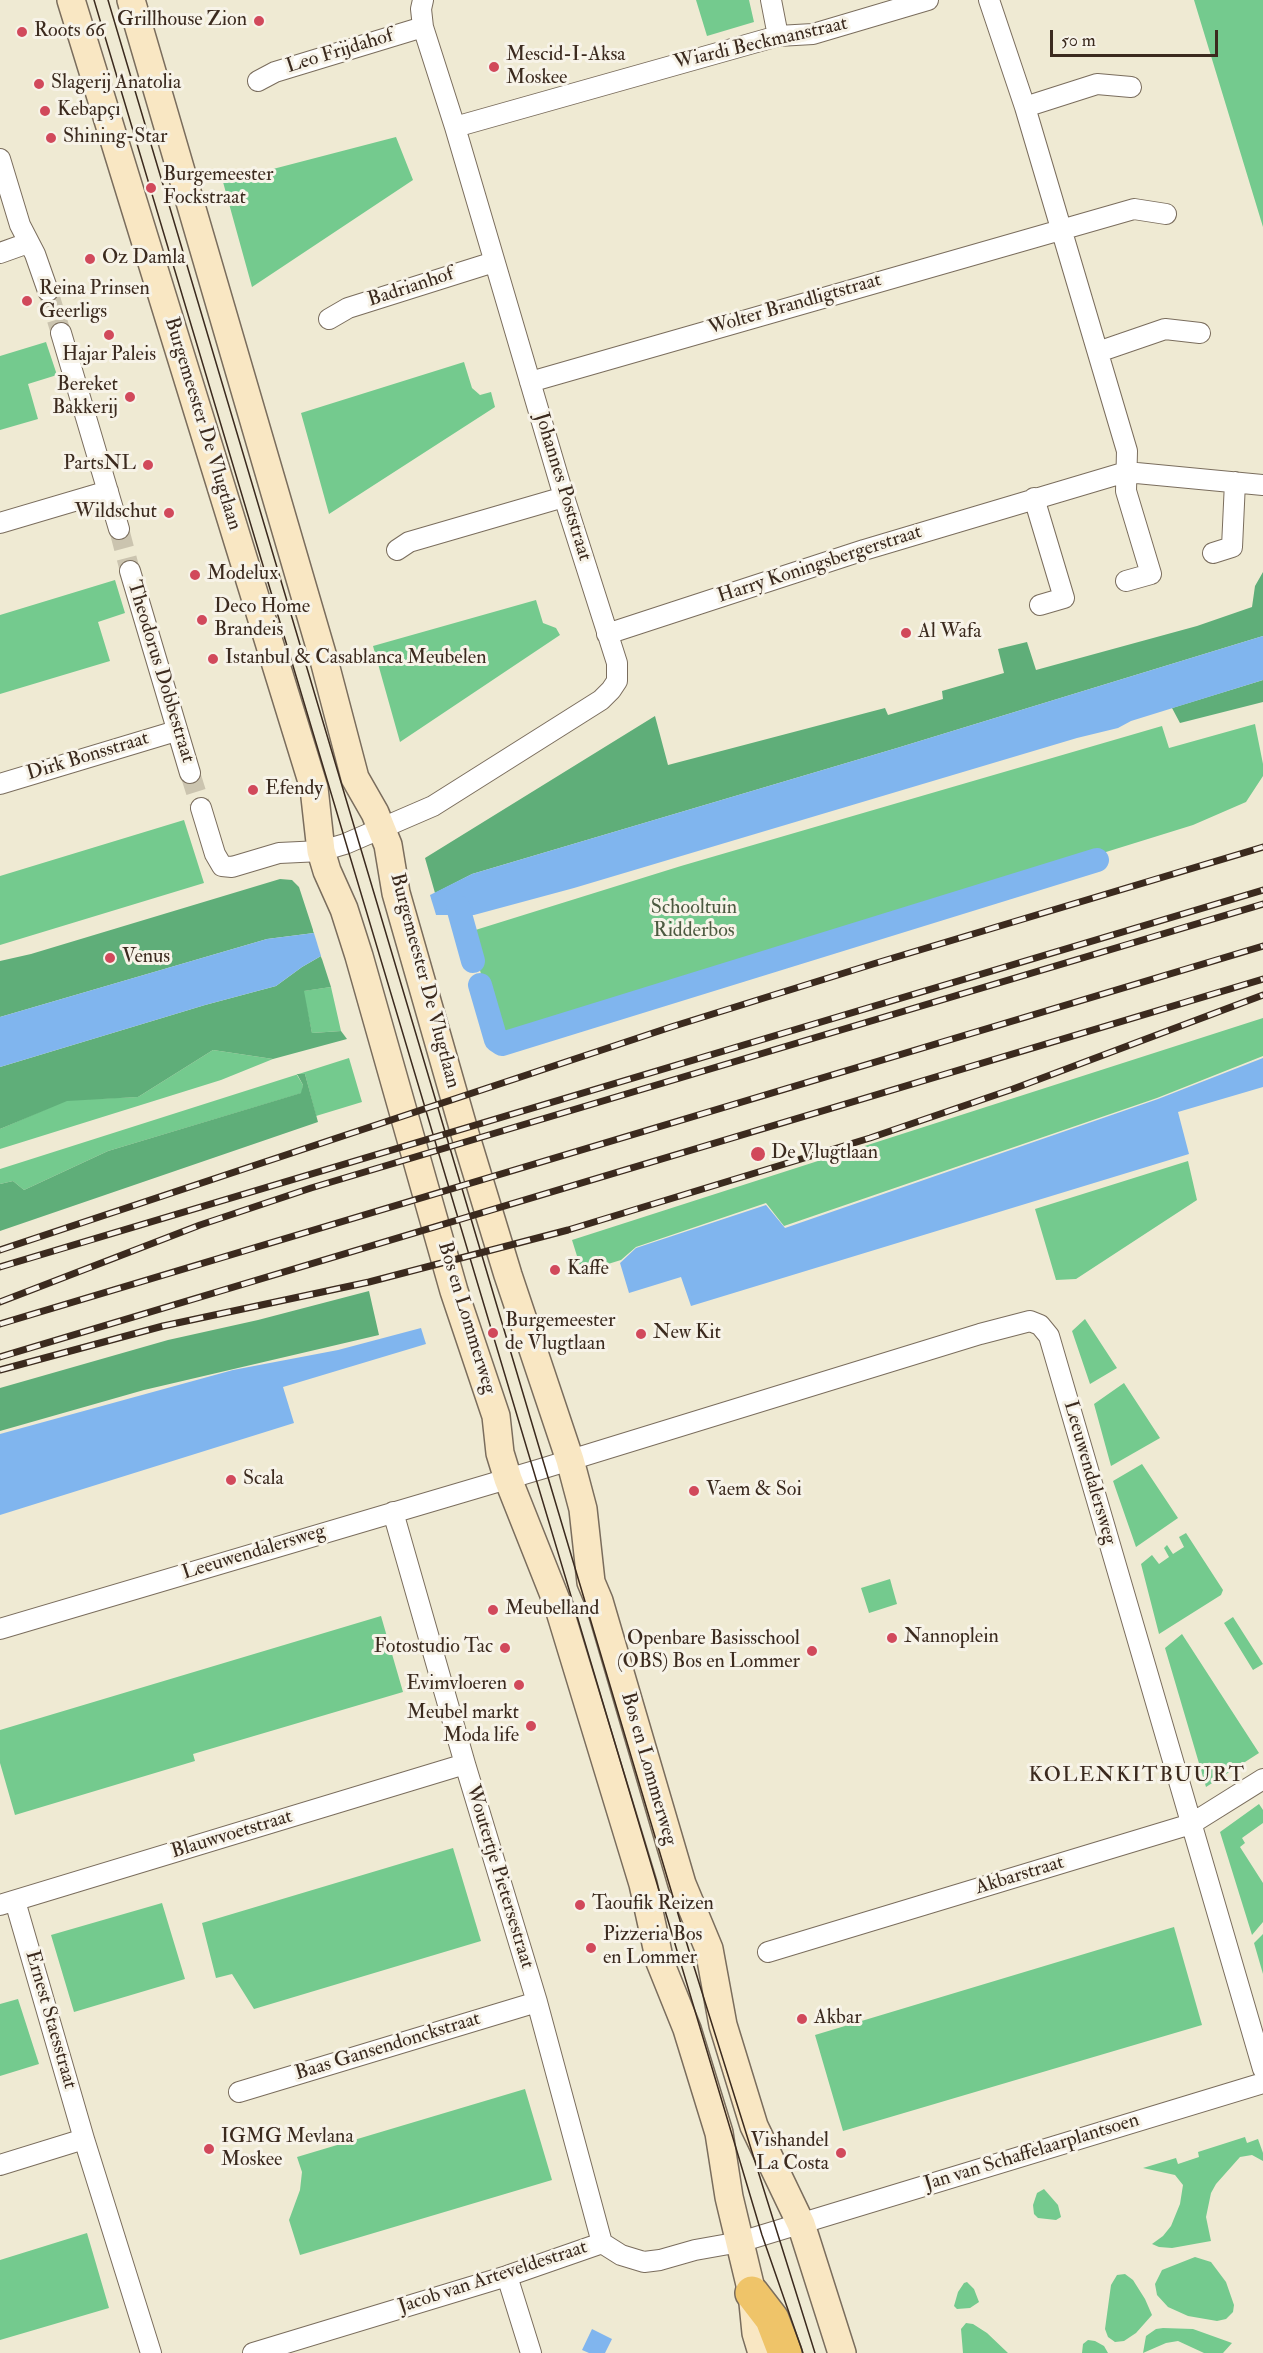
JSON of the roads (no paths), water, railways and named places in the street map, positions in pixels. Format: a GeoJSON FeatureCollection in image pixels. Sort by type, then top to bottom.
{"type":"FeatureCollection","features":[{"type":"Feature","properties":{"kind":"highway"},"geometry":{"type":"LineString","coordinates":[[752,2294],[772,2319],[785,2353]]}},
{"type":"Feature","properties":{"kind":"main road","name":"Burgemeester De Vlugtlaan"},"geometry":{"type":"LineString","coordinates":[[71,0],[314,788],[321,851],[344,909],[359,956],[416,1152]]}},
{"type":"Feature","properties":{"kind":"main road","name":"Burgemeester De Vlugtlaan"},"geometry":{"type":"LineString","coordinates":[[131,0],[325,664],[355,778],[382,828],[393,864],[396,893],[465,1134]]}},
{"type":"Feature","properties":{"kind":"main road","name":"Bos en Lommerweg"},"geometry":{"type":"LineString","coordinates":[[465,1134],[507,1275],[570,1460],[583,1509],[591,1582],[599,1601],[681,1884],[709,1949],[723,2025],[754,2126],[801,2223],[842,2353]]}},
{"type":"Feature","properties":{"kind":"main road","name":"Bos en Lommerweg"},"geometry":{"type":"LineString","coordinates":[[416,1152],[454,1291],[496,1416],[500,1454],[558,1605],[644,1884],[660,1962],[687,2029],[719,2133],[729,2197],[752,2294],[756,2333],[762,2353]]}},
{"type":"Feature","properties":{"kind":"street","name":"Johannes Poststraat"},"geometry":{"type":"LineString","coordinates":[[382,828],[433,806],[601,700],[617,681],[617,663],[564,497],[455,127],[423,27],[420,9],[423,0]]}},
{"type":"Feature","properties":{"kind":"street"},"geometry":{"type":"LineString","coordinates":[[771,0],[778,36]]}},
{"type":"Feature","properties":{"kind":"street","name":"Wiardi Beckmanstraat"},"geometry":{"type":"LineString","coordinates":[[455,127],[778,36],[813,34],[928,0]]}},
{"type":"Feature","properties":{"kind":"street"},"geometry":{"type":"LineString","coordinates":[[989,0],[1025,107],[1127,451],[1126,491],[1151,574],[1126,581]]}},
{"type":"Feature","properties":{"kind":"street","name":"Leo Frijdahof"},"geometry":{"type":"LineString","coordinates":[[258,81],[275,72],[423,27]]}},
{"type":"Feature","properties":{"kind":"street"},"geometry":{"type":"LineString","coordinates":[[1025,107],[1097,84],[1131,87]]}},
{"type":"Feature","properties":{"kind":"street"},"geometry":{"type":"LineString","coordinates":[[0,159],[20,225],[48,291]]}},
{"type":"Feature","properties":{"kind":"street","name":"Wolter Brandligtstraat"},"geometry":{"type":"LineString","coordinates":[[530,382],[1134,209],[1166,214]]}},
{"type":"Feature","properties":{"kind":"street"},"geometry":{"type":"LineString","coordinates":[[0,253],[28,243]]}},
{"type":"Feature","properties":{"kind":"street","name":"Badrianhof"},"geometry":{"type":"LineString","coordinates":[[329,319],[348,308],[494,262]]}},
{"type":"Feature","properties":{"kind":"street"},"geometry":{"type":"LineString","coordinates":[[1098,352],[1165,329],[1200,333]]}},
{"type":"Feature","properties":{"kind":"street"},"geometry":{"type":"LineString","coordinates":[[61,333],[119,529]]}},
{"type":"Feature","properties":{"kind":"street","name":"Harry Koningsbergerstraat"},"geometry":{"type":"LineString","coordinates":[[607,634],[864,550],[1126,472],[1263,485]]}},
{"type":"Feature","properties":{"kind":"street"},"geometry":{"type":"LineString","coordinates":[[1213,553],[1232,548],[1235,482]]}},
{"type":"Feature","properties":{"kind":"street"},"geometry":{"type":"LineString","coordinates":[[0,523],[108,491]]}},
{"type":"Feature","properties":{"kind":"street"},"geometry":{"type":"LineString","coordinates":[[397,550],[409,542],[564,497]]}},
{"type":"Feature","properties":{"kind":"street"},"geometry":{"type":"LineString","coordinates":[[1034,498],[1064,598],[1040,605]]}},
{"type":"Feature","properties":{"kind":"street","name":"Theodorus Dobbestraat"},"geometry":{"type":"LineString","coordinates":[[130,571],[190,773]]}},
{"type":"Feature","properties":{"kind":"street","name":"Dirk Bonsstraat"},"geometry":{"type":"LineString","coordinates":[[0,784],[176,731]]}},
{"type":"Feature","properties":{"kind":"street"},"geometry":{"type":"LineString","coordinates":[[201,808],[215,854],[222,866],[232,867],[279,853],[321,851],[358,839],[382,828]]}},
{"type":"Feature","properties":{"kind":"street","name":"Leeuwendalersweg"},"geometry":{"type":"LineString","coordinates":[[0,1629],[508,1479],[980,1334],[1030,1321],[1040,1325],[1049,1336],[1262,2064]]}},
{"type":"Feature","properties":{"kind":"street","name":"Woutertje Pietersestraat"},"geometry":{"type":"LineString","coordinates":[[393,1512],[465,1764],[537,2002],[602,2243]]}},
{"type":"Feature","properties":{"kind":"street","name":"Blauwvoetstraat"},"geometry":{"type":"LineString","coordinates":[[8,1903],[465,1764]]}},
{"type":"Feature","properties":{"kind":"street","name":"Akbarstraat"},"geometry":{"type":"LineString","coordinates":[[768,1952],[1191,1824],[1263,1779]]}},
{"type":"Feature","properties":{"kind":"street","name":"Ernest Staesstraat"},"geometry":{"type":"LineString","coordinates":[[8,1903],[151,2353]]}},
{"type":"Feature","properties":{"kind":"street","name":"Baas Gansendonckstraat"},"geometry":{"type":"LineString","coordinates":[[239,2092],[537,2002]]}},
{"type":"Feature","properties":{"kind":"street","name":"Jan van Schaffelaarplantsoen"},"geometry":{"type":"LineString","coordinates":[[801,2223],[1263,2083]]}},
{"type":"Feature","properties":{"kind":"street"},"geometry":{"type":"LineString","coordinates":[[0,2165],[84,2139]]}},
{"type":"Feature","properties":{"kind":"street","name":"Jacob van Arteveldestraat"},"geometry":{"type":"LineString","coordinates":[[253,2353],[507,2276],[602,2243],[621,2255],[644,2262],[740,2242],[801,2223]]}},
{"type":"Feature","properties":{"kind":"street"},"geometry":{"type":"LineString","coordinates":[[507,2276],[531,2353]]}},
{"type":"Feature","properties":{"kind":"water"},"geometry":{"type":"Polygon","coordinates":[[[1263,636],[1263,680],[1131,721],[1118,728],[1077,738],[574,888],[474,915],[436,915],[321,956],[276,986],[0,1067],[0,1017],[267,939],[314,933],[430,895],[472,874],[1263,636]]]}},
{"type":"Feature","properties":{"kind":"water"},"geometry":{"type":"Polygon","coordinates":[[[1263,1058],[1263,1087],[1178,1112],[1189,1154],[691,1306],[681,1277],[629,1293],[620,1263],[636,1248],[766,1205],[785,1228],[1158,1099],[1263,1058]]]}},
{"type":"Feature","properties":{"kind":"water"},"geometry":{"type":"Polygon","coordinates":[[[421,1328],[426,1344],[283,1387],[294,1423],[0,1515],[0,1434],[233,1370],[338,1350],[421,1328]]]}},
{"type":"Feature","properties":{"kind":"water"},"geometry":{"type":"Polygon","coordinates":[[[592,2329],[612,2339],[605,2353],[589,2353],[582,2350],[592,2329]]]}},
{"type":"Feature","properties":{"kind":"waterway"},"geometry":{"type":"LineString","coordinates":[[480,985],[496,1040],[502,1044],[1097,860]]}},
{"type":"Feature","properties":{"kind":"waterway"},"geometry":{"type":"LineString","coordinates":[[458,907],[473,961]]}},
{"type":"Feature","properties":{"kind":"tunnel"},"geometry":{"type":"LineString","coordinates":[[48,291],[61,333]]}},
{"type":"Feature","properties":{"kind":"tunnel"},"geometry":{"type":"LineString","coordinates":[[119,529],[130,571]]}},
{"type":"Feature","properties":{"kind":"tunnel"},"geometry":{"type":"LineString","coordinates":[[190,773],[201,808]]}},
{"type":"Feature","properties":{"kind":"tram line"},"geometry":{"type":"LineString","coordinates":[[94,0],[762,2235],[803,2353]]}},
{"type":"Feature","properties":{"kind":"tram line"},"geometry":{"type":"LineString","coordinates":[[108,0],[690,1954],[815,2353]]}},
{"type":"Feature","properties":{"kind":"railway"},"geometry":{"type":"LineString","coordinates":[[0,1250],[671,1027],[1263,847]]}},
{"type":"Feature","properties":{"kind":"railway"},"geometry":{"type":"LineString","coordinates":[[0,1267],[1263,890]]}},
{"type":"Feature","properties":{"kind":"railway"},"geometry":{"type":"LineString","coordinates":[[0,1302],[200,1225],[311,1188],[1263,904]]}},
{"type":"Feature","properties":{"kind":"railway"},"geometry":{"type":"LineString","coordinates":[[0,1324],[1263,946]]}},
{"type":"Feature","properties":{"kind":"railway"},"geometry":{"type":"LineString","coordinates":[[0,1357],[1263,979]]}},
{"type":"Feature","properties":{"kind":"railway"},"geometry":{"type":"LineString","coordinates":[[0,1370],[163,1326],[369,1282],[568,1230],[870,1138],[1013,1089],[1263,995]]}},
{"type":"Feature","properties":{"kind":"place","name":"Grillhouse Zion"},"geometry":{"type":"Point","coordinates":[259,21]}},
{"type":"Feature","properties":{"kind":"place","name":"Roots 66"},"geometry":{"type":"Point","coordinates":[22,32]}},
{"type":"Feature","properties":{"kind":"place","name":"Mescid-I-Aksa Moskee"},"geometry":{"type":"Point","coordinates":[494,67]}},
{"type":"Feature","properties":{"kind":"place","name":"Slagerij Anatolia"},"geometry":{"type":"Point","coordinates":[39,84]}},
{"type":"Feature","properties":{"kind":"place","name":"Kebapçı"},"geometry":{"type":"Point","coordinates":[45,111]}},
{"type":"Feature","properties":{"kind":"place","name":"Shining-Star"},"geometry":{"type":"Point","coordinates":[51,138]}},
{"type":"Feature","properties":{"kind":"place","name":"Burgemeester Fockstraat"},"geometry":{"type":"Point","coordinates":[151,188]}},
{"type":"Feature","properties":{"kind":"place","name":"Oz Damla"},"geometry":{"type":"Point","coordinates":[90,259]}},
{"type":"Feature","properties":{"kind":"place","name":"Reina Prinsen Geerligs"},"geometry":{"type":"Point","coordinates":[27,301]}},
{"type":"Feature","properties":{"kind":"place","name":"Hajar Paleis"},"geometry":{"type":"Point","coordinates":[109,335]}},
{"type":"Feature","properties":{"kind":"place","name":"Bereket Bakkerij"},"geometry":{"type":"Point","coordinates":[130,397]}},
{"type":"Feature","properties":{"kind":"place","name":"PartsNL"},"geometry":{"type":"Point","coordinates":[148,465]}},
{"type":"Feature","properties":{"kind":"place","name":"Wildschut"},"geometry":{"type":"Point","coordinates":[169,513]}},
{"type":"Feature","properties":{"kind":"place","name":"Modelux"},"geometry":{"type":"Point","coordinates":[195,575]}},
{"type":"Feature","properties":{"kind":"place","name":"Deco Home Brandeis"},"geometry":{"type":"Point","coordinates":[202,620]}},
{"type":"Feature","properties":{"kind":"place","name":"Al Wafa"},"geometry":{"type":"Point","coordinates":[906,633]}},
{"type":"Feature","properties":{"kind":"place","name":"Istanbul & Casablanca Meubelen"},"geometry":{"type":"Point","coordinates":[213,659]}},
{"type":"Feature","properties":{"kind":"place","name":"Efendy"},"geometry":{"type":"Point","coordinates":[253,790]}},
{"type":"Feature","properties":{"kind":"place","name":"Venus"},"geometry":{"type":"Point","coordinates":[110,958]}},
{"type":"Feature","properties":{"kind":"place","name":"De Vlugtlaan"},"geometry":{"type":"Point","coordinates":[758,1154]}},
{"type":"Feature","properties":{"kind":"place","name":"Kaffe"},"geometry":{"type":"Point","coordinates":[555,1270]}},
{"type":"Feature","properties":{"kind":"place","name":"Burgemeester de Vlugtlaan"},"geometry":{"type":"Point","coordinates":[493,1333]}},
{"type":"Feature","properties":{"kind":"place","name":"New Kit"},"geometry":{"type":"Point","coordinates":[641,1334]}},
{"type":"Feature","properties":{"kind":"place","name":"Scala"},"geometry":{"type":"Point","coordinates":[231,1480]}},
{"type":"Feature","properties":{"kind":"place","name":"Vaem & Soi"},"geometry":{"type":"Point","coordinates":[694,1491]}},
{"type":"Feature","properties":{"kind":"place","name":"Meubelland"},"geometry":{"type":"Point","coordinates":[493,1610]}},
{"type":"Feature","properties":{"kind":"place","name":"Nannoplein"},"geometry":{"type":"Point","coordinates":[892,1638]}},
{"type":"Feature","properties":{"kind":"place","name":"Fotostudio Tac"},"geometry":{"type":"Point","coordinates":[505,1648]}},
{"type":"Feature","properties":{"kind":"place","name":"Openbare Basisschool (OBS) Bos en Lommer"},"geometry":{"type":"Point","coordinates":[812,1651]}},
{"type":"Feature","properties":{"kind":"place","name":"Evimvloeren"},"geometry":{"type":"Point","coordinates":[519,1685]}},
{"type":"Feature","properties":{"kind":"place","name":"Meubel markt Moda life"},"geometry":{"type":"Point","coordinates":[531,1726]}},
{"type":"Feature","properties":{"kind":"place","name":"Taoufik Reizen"},"geometry":{"type":"Point","coordinates":[580,1905]}},
{"type":"Feature","properties":{"kind":"place","name":"Pizzeria Bos en Lommer"},"geometry":{"type":"Point","coordinates":[591,1948]}},
{"type":"Feature","properties":{"kind":"place","name":"Akbar"},"geometry":{"type":"Point","coordinates":[802,2019]}},
{"type":"Feature","properties":{"kind":"place","name":"IGMG Mevlana Moskee"},"geometry":{"type":"Point","coordinates":[209,2149]}},
{"type":"Feature","properties":{"kind":"place","name":"Vishandel La Costa"},"geometry":{"type":"Point","coordinates":[841,2153]}},
{"type":"Feature","properties":{"kind":"district","name":"KOLENKITBUURT"},"geometry":{"type":"Point","coordinates":[1137,1776]}},
{"type":"Feature","properties":{"kind":"park label","name":"Schooltuin Ridderbos"},"geometry":{"type":"Point","coordinates":[694,920]}}]}
